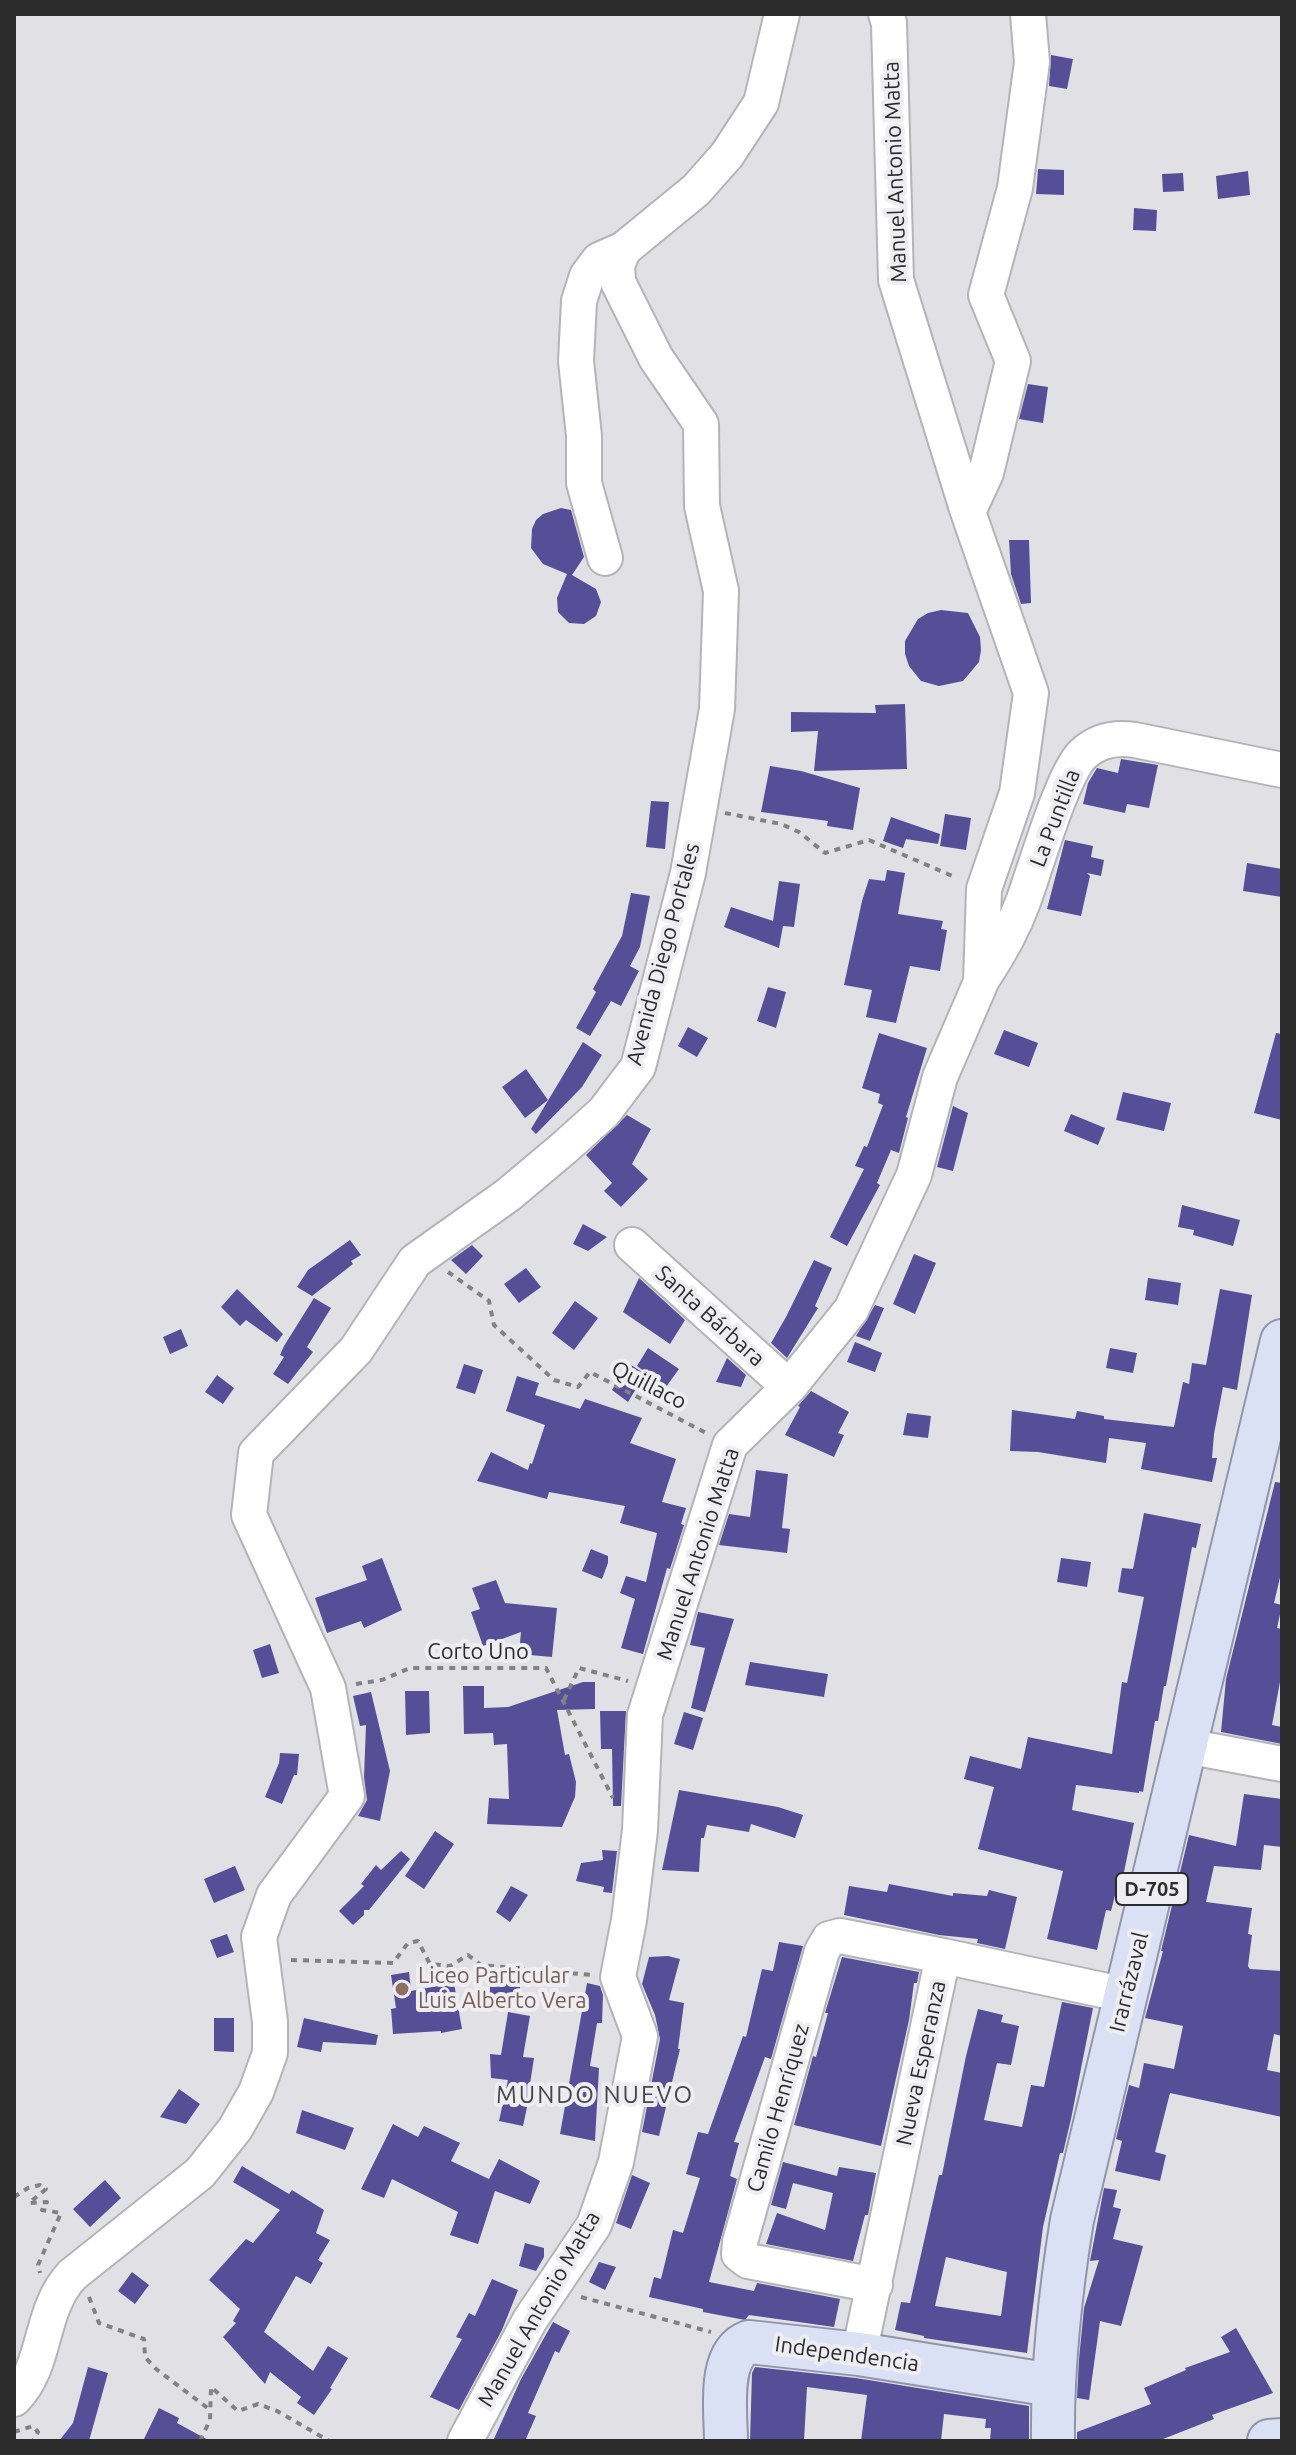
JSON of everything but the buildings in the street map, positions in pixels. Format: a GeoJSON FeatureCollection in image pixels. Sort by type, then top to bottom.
{"type":"FeatureCollection","features":[{"type":"Feature","properties":{"kind":"main road","name":"Irarrázaval"},"geometry":{"type":"LineString","coordinates":[[1053,2441],[1052,2385],[1057,2324],[1072,2220],[1282,1341]]}},
{"type":"Feature","properties":{"kind":"main road","name":"Independencia"},"geometry":{"type":"LineString","coordinates":[[737,2348],[756,2341],[1052,2385]]}},
{"type":"Feature","properties":{"kind":"main road"},"geometry":{"type":"LineString","coordinates":[[726,2441],[727,2368],[737,2348]]}},
{"type":"Feature","properties":{"kind":"main road"},"geometry":{"type":"LineString","coordinates":[[1269,2441],[1282,2440]]}},
{"type":"Feature","properties":{"kind":"street"},"geometry":{"type":"LineString","coordinates":[[605,558],[584,483],[584,436],[576,361],[579,301],[587,276],[599,260],[624,249],[696,190],[727,155],[761,103],[782,14]]}},
{"type":"Feature","properties":{"kind":"street","name":"Manuel Antonio Matta"},"geometry":{"type":"LineString","coordinates":[[465,2441],[530,2320],[594,2225],[616,2162],[640,2036],[618,1977],[639,1842],[645,1715],[730,1445],[789,1387],[851,1310],[914,1175],[940,1077],[981,982],[984,889],[1017,793],[1031,693],[968,512],[896,280],[889,23],[886,14]]}},
{"type":"Feature","properties":{"kind":"street"},"geometry":{"type":"LineString","coordinates":[[968,512],[986,473],[1013,361],[986,295],[1015,188],[1032,62],[1028,14]]}},
{"type":"Feature","properties":{"kind":"street","name":"Avenida Diego Portales"},"geometry":{"type":"LineString","coordinates":[[14,2399],[23,2390],[36,2361],[58,2290],[72,2275],[200,2173],[235,2129],[256,2092],[270,2053],[270,2022],[259,1937],[274,1895],[347,1796],[328,1688],[249,1515],[256,1453],[356,1350],[415,1261],[508,1195],[564,1148],[604,1112],[638,1067],[688,873],[700,807],[717,709],[721,591],[702,506],[701,424],[656,358],[618,282],[617,265],[624,249]]}},
{"type":"Feature","properties":{"kind":"street","name":"La Puntilla"},"geometry":{"type":"LineString","coordinates":[[981,982],[1022,905],[1075,763],[1094,745],[1121,738],[1282,770]]}},
{"type":"Feature","properties":{"kind":"street","name":"Santa Bárbara"},"geometry":{"type":"LineString","coordinates":[[632,1245],[789,1387]]}},
{"type":"Feature","properties":{"kind":"street"},"geometry":{"type":"LineString","coordinates":[[1186,1746],[1282,1764]]}},
{"type":"Feature","properties":{"kind":"street","name":"Camilo Henríquez"},"geometry":{"type":"LineString","coordinates":[[875,2285],[748,2261],[739,2254],[740,2242],[822,1951],[829,1939],[840,1936],[943,1956]]}},
{"type":"Feature","properties":{"kind":"street","name":"Nueva Esperanza"},"geometry":{"type":"LineString","coordinates":[[859,2354],[943,1956],[1126,1995]]}},
{"type":"Feature","properties":{"kind":"path"},"geometry":{"type":"LineString","coordinates":[[700,807],[781,824],[799,832],[825,853],[869,840],[984,889]]}},
{"type":"Feature","properties":{"kind":"path","name":"Quillaco"},"geometry":{"type":"LineString","coordinates":[[415,1261],[445,1270],[489,1301],[494,1325],[554,1380],[578,1387],[590,1372],[730,1445]]}},
{"type":"Feature","properties":{"kind":"path","name":"Corto Uno"},"geometry":{"type":"LineString","coordinates":[[328,1688],[382,1680],[410,1668],[546,1668],[615,1803],[639,1842]]}},
{"type":"Feature","properties":{"kind":"path"},"geometry":{"type":"LineString","coordinates":[[563,1700],[579,1668],[654,1688]]}},
{"type":"Feature","properties":{"kind":"path"},"geometry":{"type":"LineString","coordinates":[[262,1959],[393,1963],[408,1943],[418,1941],[430,1964],[450,1966],[468,1955],[481,1965],[618,1977]]}},
{"type":"Feature","properties":{"kind":"path"},"geometry":{"type":"LineString","coordinates":[[14,2197],[40,2185],[46,2189],[29,2203],[47,2202],[42,2210],[61,2213],[38,2265],[41,2277],[55,2280],[58,2290],[91,2298],[99,2323],[144,2339],[145,2357],[156,2369],[209,2409]]}},
{"type":"Feature","properties":{"kind":"path"},"geometry":{"type":"LineString","coordinates":[[555,2285],[567,2294],[712,2332],[737,2348]]}},
{"type":"Feature","properties":{"kind":"path"},"geometry":{"type":"LineString","coordinates":[[200,2441],[210,2420],[211,2387],[238,2411],[258,2404],[329,2441]]}},
{"type":"Feature","properties":{"kind":"path"},"geometry":{"type":"LineString","coordinates":[[14,2432],[33,2426],[38,2432],[33,2441]]}},
{"type":"Feature","properties":{"kind":"place","name":"Liceo Particular Luis Alberto Vera"},"geometry":{"type":"Point","coordinates":[402,1989]}},
{"type":"Feature","properties":{"kind":"district","name":"MUNDO NUEVO"},"geometry":{"type":"Point","coordinates":[595,2095]}}]}
